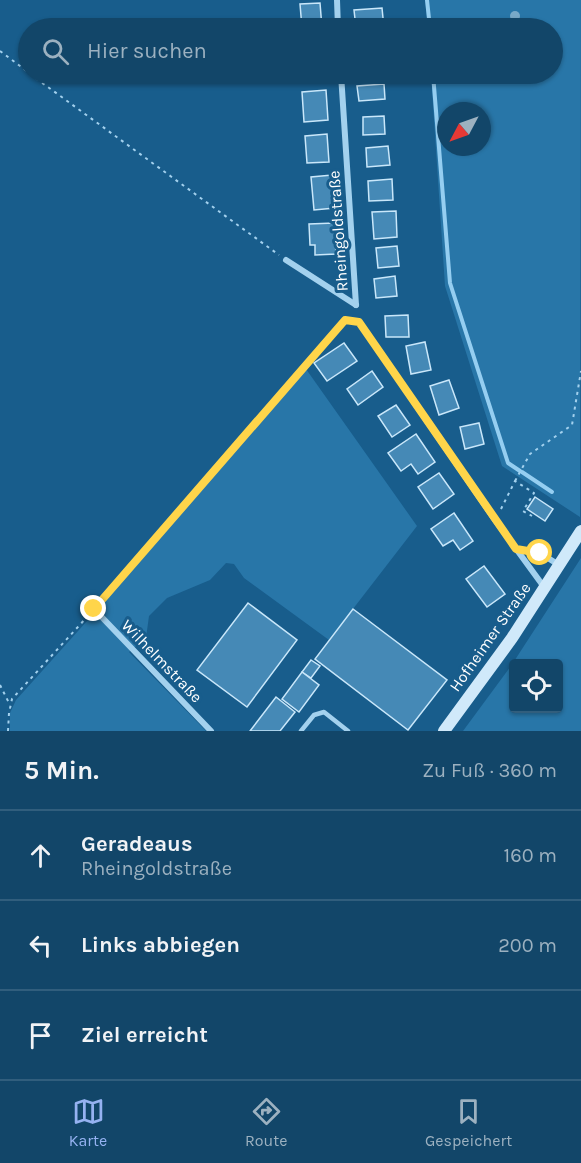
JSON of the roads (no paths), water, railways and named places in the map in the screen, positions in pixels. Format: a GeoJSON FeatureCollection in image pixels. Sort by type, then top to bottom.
{"type":"FeatureCollection","features":[{"type":"Feature","properties":{"kind":"main road","name":"Hofheimer Straße"},"geometry":{"type":"LineString","coordinates":[[444,731],[512,638],[581,531]]}},
{"type":"Feature","properties":{"kind":"street"},"geometry":{"type":"LineString","coordinates":[[337,0],[338,18]]}},
{"type":"Feature","properties":{"kind":"street","name":"Rheingoldstraße"},"geometry":{"type":"LineString","coordinates":[[286,260],[356,304],[342,84]]}},
{"type":"Feature","properties":{"kind":"street"},"geometry":{"type":"LineString","coordinates":[[359,322],[544,588]]}},
{"type":"Feature","properties":{"kind":"street"},"geometry":{"type":"LineString","coordinates":[[516,549],[540,553],[559,565]]}},
{"type":"Feature","properties":{"kind":"street","name":"Wilhelmstraße"},"geometry":{"type":"LineString","coordinates":[[94,609],[211,731]]}},
{"type":"Feature","properties":{"kind":"lane"},"geometry":{"type":"LineString","coordinates":[[301,731],[314,715],[324,712],[348,731]]}},
{"type":"Feature","properties":{"kind":"waterway"},"geometry":{"type":"LineString","coordinates":[[427,0],[429,18]]}},
{"type":"Feature","properties":{"kind":"waterway"},"geometry":{"type":"LineString","coordinates":[[434,84],[450,283],[508,463],[520,471]]}},
{"type":"Feature","properties":{"kind":"waterway"},"geometry":{"type":"LineString","coordinates":[[522,472],[552,492]]}}]}
